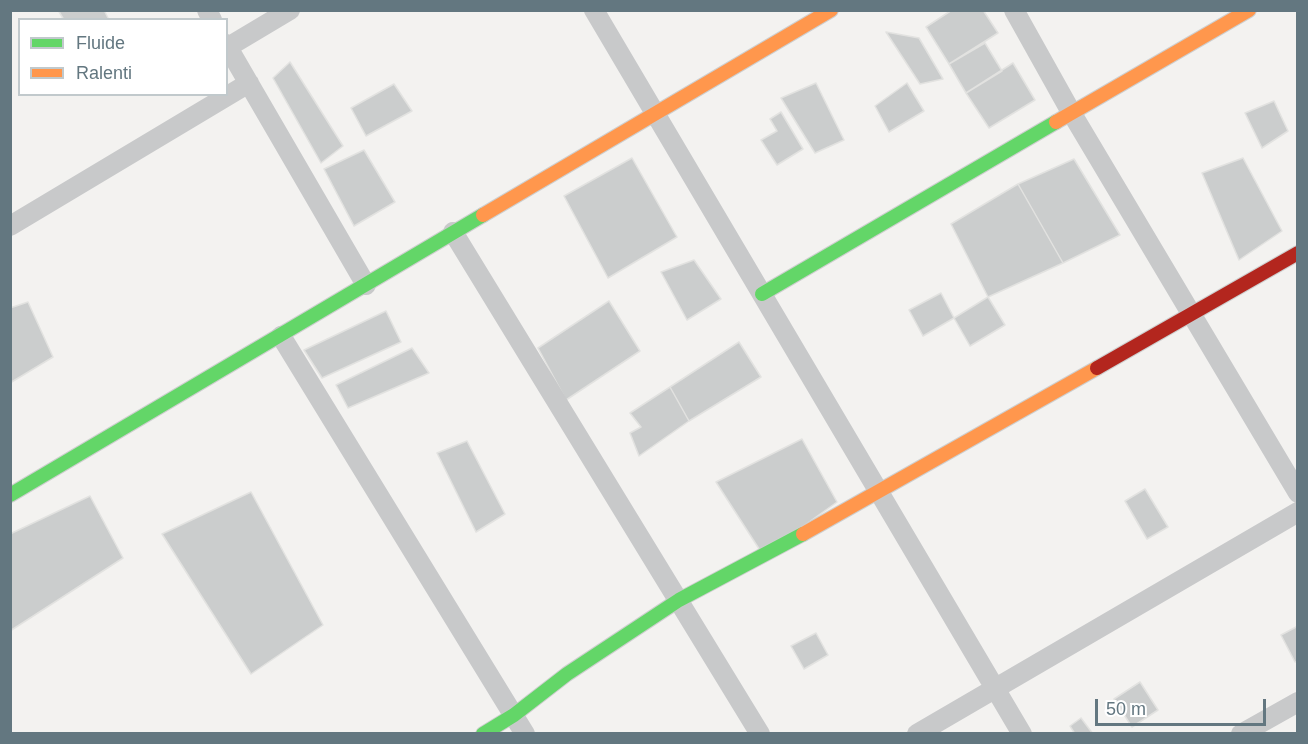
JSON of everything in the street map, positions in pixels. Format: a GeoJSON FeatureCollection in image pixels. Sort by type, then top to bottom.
{"type":"FeatureCollection","features":[{"type":"Feature","properties":{"kind":"street"},"geometry":{"type":"LineString","coordinates":[[228,45],[290,10]]}},
{"type":"Feature","properties":{"kind":"street"},"geometry":{"type":"LineString","coordinates":[[594,10],[1022,734]]}},
{"type":"Feature","properties":{"kind":"street"},"geometry":{"type":"LineString","coordinates":[[10,495],[831,10]]}},
{"type":"Feature","properties":{"kind":"street"},"geometry":{"type":"LineString","coordinates":[[1014,10],[1071,112],[1298,493]]}},
{"type":"Feature","properties":{"kind":"street"},"geometry":{"type":"LineString","coordinates":[[762,294],[1249,10]]}},
{"type":"Feature","properties":{"kind":"street"},"geometry":{"type":"LineString","coordinates":[[228,48],[366,285]]}},
{"type":"Feature","properties":{"kind":"street"},"geometry":{"type":"LineString","coordinates":[[228,96],[249,83]]}},
{"type":"Feature","properties":{"kind":"street"},"geometry":{"type":"LineString","coordinates":[[10,226],[227,96]]}},
{"type":"Feature","properties":{"kind":"street"},"geometry":{"type":"LineString","coordinates":[[453,232],[760,734]]}},
{"type":"Feature","properties":{"kind":"street"},"geometry":{"type":"LineString","coordinates":[[483,734],[514,715],[567,674],[679,600],[879,493],[1298,253]]}},
{"type":"Feature","properties":{"kind":"street"},"geometry":{"type":"LineString","coordinates":[[281,336],[525,734]]}},
{"type":"Feature","properties":{"kind":"street"},"geometry":{"type":"LineString","coordinates":[[917,734],[1298,512]]}},
{"type":"Feature","properties":{"kind":"street"},"geometry":{"type":"LineString","coordinates":[[1241,734],[1298,702]]}},
{"type":"Feature","properties":{"kind":"building"},"geometry":{"type":"Polygon","coordinates":[[[58,10],[104,10],[108,18],[63,18],[58,10]]]}},
{"type":"Feature","properties":{"kind":"building"},"geometry":{"type":"Polygon","coordinates":[[[952,10],[983,10],[998,33],[949,64],[926,27],[952,10]]]}},
{"type":"Feature","properties":{"kind":"building"},"geometry":{"type":"Polygon","coordinates":[[[886,32],[919,38],[943,79],[920,84],[886,32]]]}},
{"type":"Feature","properties":{"kind":"building"},"geometry":{"type":"Polygon","coordinates":[[[985,43],[1002,71],[966,93],[949,64],[985,43]]]}},
{"type":"Feature","properties":{"kind":"building"},"geometry":{"type":"Polygon","coordinates":[[[290,62],[343,146],[321,163],[273,78],[290,62]]]}},
{"type":"Feature","properties":{"kind":"building"},"geometry":{"type":"Polygon","coordinates":[[[1013,63],[1035,100],[989,128],[966,93],[1013,63]]]}},
{"type":"Feature","properties":{"kind":"building"},"geometry":{"type":"Polygon","coordinates":[[[816,83],[844,140],[815,153],[781,98],[816,83]]]}},
{"type":"Feature","properties":{"kind":"building"},"geometry":{"type":"Polygon","coordinates":[[[907,83],[924,111],[889,132],[875,106],[907,83]]]}},
{"type":"Feature","properties":{"kind":"building"},"geometry":{"type":"Polygon","coordinates":[[[394,84],[412,111],[366,136],[351,108],[394,84]]]}},
{"type":"Feature","properties":{"kind":"building"},"geometry":{"type":"Polygon","coordinates":[[[1274,101],[1288,131],[1262,148],[1245,113],[1274,101]]]}},
{"type":"Feature","properties":{"kind":"building"},"geometry":{"type":"Polygon","coordinates":[[[781,112],[803,149],[777,165],[761,140],[777,131],[770,119],[781,112]]]}},
{"type":"Feature","properties":{"kind":"building"},"geometry":{"type":"Polygon","coordinates":[[[364,150],[395,202],[354,226],[324,169],[364,150]]]}},
{"type":"Feature","properties":{"kind":"building"},"geometry":{"type":"Polygon","coordinates":[[[632,158],[677,237],[608,278],[564,196],[632,158]]]}},
{"type":"Feature","properties":{"kind":"building"},"geometry":{"type":"Polygon","coordinates":[[[1243,158],[1282,231],[1239,260],[1202,173],[1243,158]]]}},
{"type":"Feature","properties":{"kind":"building"},"geometry":{"type":"Polygon","coordinates":[[[1074,159],[1120,235],[1063,263],[1018,184],[1074,159]]]}},
{"type":"Feature","properties":{"kind":"building"},"geometry":{"type":"Polygon","coordinates":[[[1018,184],[1063,263],[988,297],[951,224],[1018,184]]]}},
{"type":"Feature","properties":{"kind":"building"},"geometry":{"type":"Polygon","coordinates":[[[694,260],[721,299],[687,320],[661,272],[694,260]]]}},
{"type":"Feature","properties":{"kind":"building"},"geometry":{"type":"Polygon","coordinates":[[[941,293],[954,318],[923,336],[909,310],[941,293]]]}},
{"type":"Feature","properties":{"kind":"building"},"geometry":{"type":"Polygon","coordinates":[[[988,297],[1005,325],[970,346],[954,318],[988,297]]]}},
{"type":"Feature","properties":{"kind":"building"},"geometry":{"type":"Polygon","coordinates":[[[609,301],[640,351],[566,400],[538,348],[609,301]]]}},
{"type":"Feature","properties":{"kind":"building"},"geometry":{"type":"Polygon","coordinates":[[[28,302],[53,357],[10,383],[10,308],[28,302]]]}},
{"type":"Feature","properties":{"kind":"building"},"geometry":{"type":"Polygon","coordinates":[[[386,311],[401,342],[322,378],[304,350],[386,311]]]}},
{"type":"Feature","properties":{"kind":"building"},"geometry":{"type":"Polygon","coordinates":[[[739,342],[761,377],[689,421],[670,387],[739,342]]]}},
{"type":"Feature","properties":{"kind":"building"},"geometry":{"type":"Polygon","coordinates":[[[412,348],[429,373],[348,408],[336,385],[412,348]]]}},
{"type":"Feature","properties":{"kind":"building"},"geometry":{"type":"Polygon","coordinates":[[[670,387],[689,421],[639,456],[630,433],[641,427],[630,413],[670,387]]]}},
{"type":"Feature","properties":{"kind":"building"},"geometry":{"type":"Polygon","coordinates":[[[802,439],[837,502],[763,555],[716,482],[802,439]]]}},
{"type":"Feature","properties":{"kind":"building"},"geometry":{"type":"Polygon","coordinates":[[[467,441],[505,514],[476,532],[437,453],[467,441]]]}},
{"type":"Feature","properties":{"kind":"building"},"geometry":{"type":"Polygon","coordinates":[[[1145,489],[1168,527],[1147,539],[1125,501],[1145,489]]]}},
{"type":"Feature","properties":{"kind":"building"},"geometry":{"type":"Polygon","coordinates":[[[251,492],[323,625],[251,674],[162,534],[251,492]]]}},
{"type":"Feature","properties":{"kind":"building"},"geometry":{"type":"Polygon","coordinates":[[[90,496],[123,558],[10,631],[10,534],[90,496]]]}},
{"type":"Feature","properties":{"kind":"building"},"geometry":{"type":"Polygon","coordinates":[[[1298,626],[1298,661],[1295,662],[1281,635],[1298,626]]]}},
{"type":"Feature","properties":{"kind":"building"},"geometry":{"type":"Polygon","coordinates":[[[816,633],[828,655],[804,669],[791,646],[816,633]]]}},
{"type":"Feature","properties":{"kind":"building"},"geometry":{"type":"Polygon","coordinates":[[[1140,682],[1158,710],[1132,727],[1114,699],[1140,682]]]}},
{"type":"Feature","properties":{"kind":"building"},"geometry":{"type":"Polygon","coordinates":[[[1081,718],[1093,734],[1075,734],[1070,726],[1081,718]]]}},
{"type":"Feature","properties":{"kind":"traffic: fast"},"geometry":{"type":"LineString","coordinates":[[762,294],[1056,122]]}},
{"type":"Feature","properties":{"kind":"traffic: fast"},"geometry":{"type":"LineString","coordinates":[[10,495],[483,215]]}},
{"type":"Feature","properties":{"kind":"traffic: fast"},"geometry":{"type":"LineString","coordinates":[[483,734],[514,715],[567,674],[679,600],[803,534]]}},
{"type":"Feature","properties":{"kind":"traffic: slow"},"geometry":{"type":"LineString","coordinates":[[483,215],[831,10]]}},
{"type":"Feature","properties":{"kind":"traffic: slow"},"geometry":{"type":"LineString","coordinates":[[1056,122],[1249,10]]}},
{"type":"Feature","properties":{"kind":"traffic: slow"},"geometry":{"type":"LineString","coordinates":[[803,534],[1097,368]]}},
{"type":"Feature","properties":{"kind":"traffic: jam"},"geometry":{"type":"LineString","coordinates":[[1097,368],[1298,253]]}}]}
